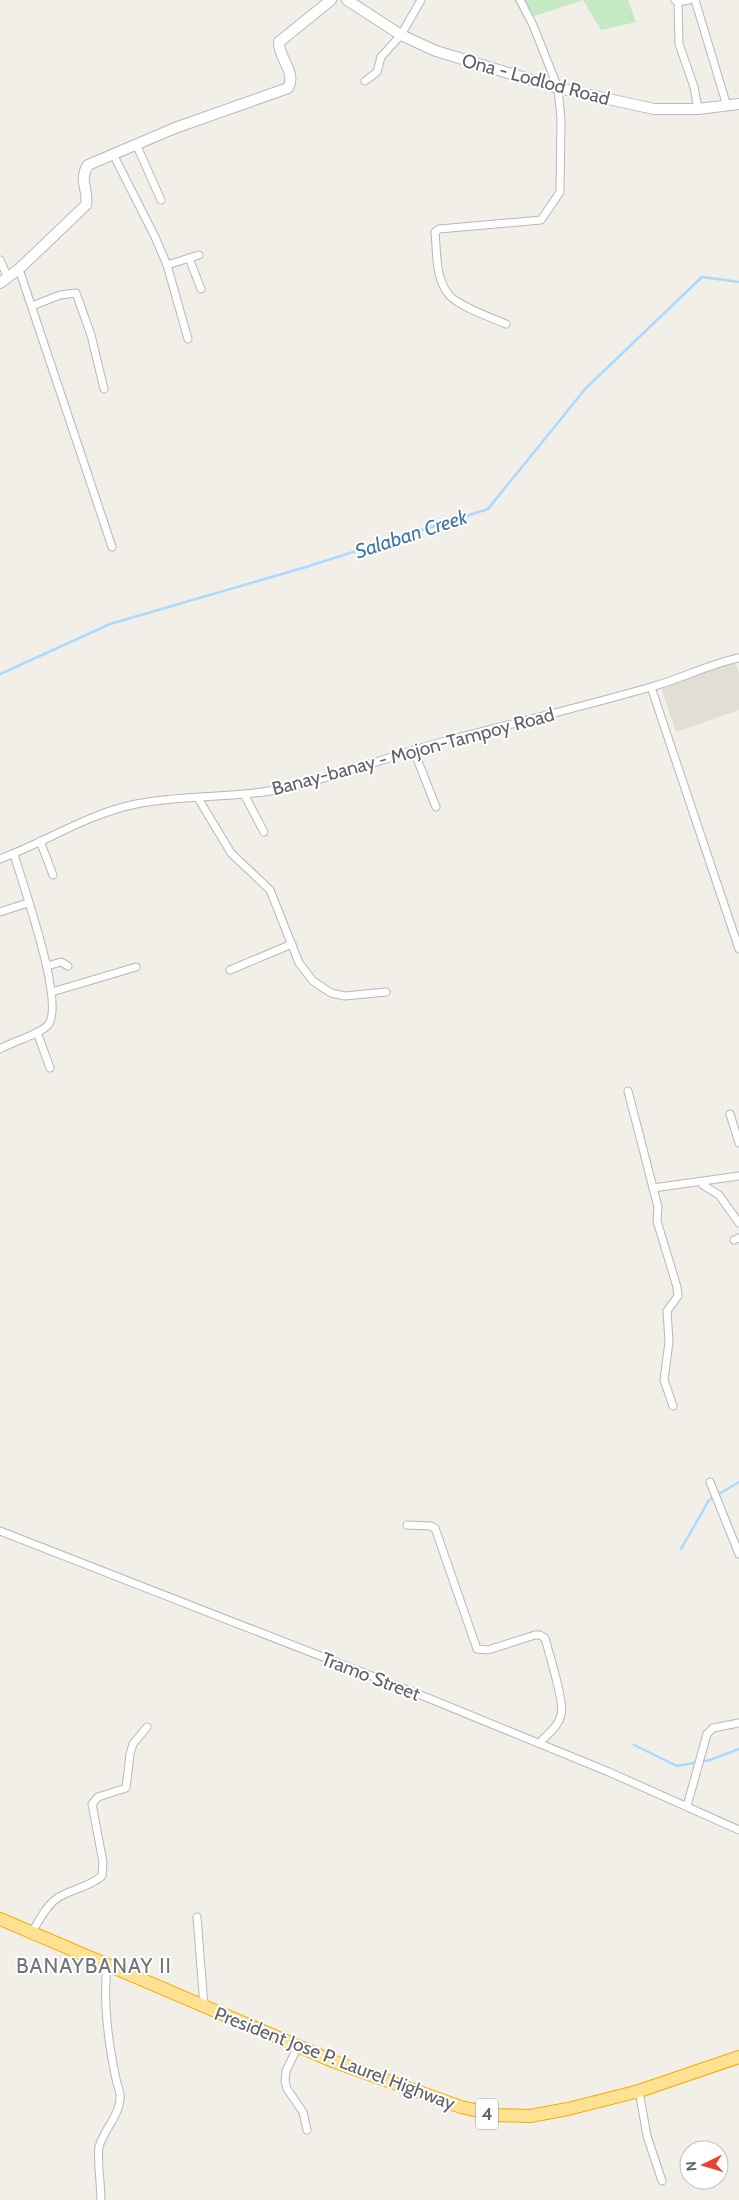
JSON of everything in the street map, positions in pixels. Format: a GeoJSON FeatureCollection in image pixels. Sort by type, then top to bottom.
{"type":"FeatureCollection","features":[{"type":"Feature","properties":{"kind":"highway","name":"President Jose P. Laurel Highway"},"geometry":{"type":"LineString","coordinates":[[0,1919],[298,2046],[461,2107],[496,2115],[530,2116],[548,2113],[639,2091],[739,2057]]}},
{"type":"Feature","properties":{"kind":"street"},"geometry":{"type":"LineString","coordinates":[[0,260],[4,280],[19,269],[86,205],[83,179],[88,165],[136,144],[288,88],[290,75],[279,48],[279,42],[331,0]]}},
{"type":"Feature","properties":{"kind":"street","name":"Ona - Lodlod Road"},"geometry":{"type":"LineString","coordinates":[[347,0],[401,35],[436,51],[558,88],[654,109],[698,109],[739,104]]}},
{"type":"Feature","properties":{"kind":"street"},"geometry":{"type":"LineString","coordinates":[[365,81],[377,72],[381,57],[401,35],[421,0]]}},
{"type":"Feature","properties":{"kind":"street"},"geometry":{"type":"LineString","coordinates":[[506,324],[451,297],[443,285],[438,265],[435,231],[542,219],[560,192],[561,120],[558,88],[534,25],[520,0]]}},
{"type":"Feature","properties":{"kind":"street"},"geometry":{"type":"LineString","coordinates":[[689,0],[676,1],[679,44],[694,88],[698,109]]}},
{"type":"Feature","properties":{"kind":"street"},"geometry":{"type":"LineString","coordinates":[[695,0],[727,106]]}},
{"type":"Feature","properties":{"kind":"street"},"geometry":{"type":"LineString","coordinates":[[136,144],[161,200]]}},
{"type":"Feature","properties":{"kind":"street"},"geometry":{"type":"LineString","coordinates":[[113,154],[155,237],[167,266],[188,339]]}},
{"type":"Feature","properties":{"kind":"street"},"geometry":{"type":"LineString","coordinates":[[167,266],[199,255]]}},
{"type":"Feature","properties":{"kind":"street"},"geometry":{"type":"LineString","coordinates":[[189,258],[201,289]]}},
{"type":"Feature","properties":{"kind":"street"},"geometry":{"type":"LineString","coordinates":[[19,269],[112,547]]}},
{"type":"Feature","properties":{"kind":"street"},"geometry":{"type":"LineString","coordinates":[[32,306],[60,295],[74,292],[77,294],[91,335],[104,389]]}},
{"type":"Feature","properties":{"kind":"street","name":"Banay-banay - Mojon-Tampoy Road"},"geometry":{"type":"LineString","coordinates":[[0,859],[83,821],[117,809],[137,804],[244,794],[289,787],[651,687],[739,658]]}},
{"type":"Feature","properties":{"kind":"street"},"geometry":{"type":"LineString","coordinates":[[651,687],[739,949]]}},
{"type":"Feature","properties":{"kind":"street"},"geometry":{"type":"LineString","coordinates":[[414,751],[436,807]]}},
{"type":"Feature","properties":{"kind":"street"},"geometry":{"type":"LineString","coordinates":[[244,794],[264,832]]}},
{"type":"Feature","properties":{"kind":"street"},"geometry":{"type":"LineString","coordinates":[[198,798],[231,853],[270,890],[299,963],[307,975],[318,986],[331,993],[345,996],[386,992]]}},
{"type":"Feature","properties":{"kind":"street"},"geometry":{"type":"LineString","coordinates":[[40,841],[54,875]]}},
{"type":"Feature","properties":{"kind":"street"},"geometry":{"type":"LineString","coordinates":[[0,1049],[44,1029],[51,1021],[53,1011],[52,992],[47,966],[14,854]]}},
{"type":"Feature","properties":{"kind":"street"},"geometry":{"type":"LineString","coordinates":[[0,912],[28,903]]}},
{"type":"Feature","properties":{"kind":"street"},"geometry":{"type":"LineString","coordinates":[[230,970],[292,944]]}},
{"type":"Feature","properties":{"kind":"street"},"geometry":{"type":"LineString","coordinates":[[47,966],[61,962],[68,966]]}},
{"type":"Feature","properties":{"kind":"street"},"geometry":{"type":"LineString","coordinates":[[52,992],[136,968]]}},
{"type":"Feature","properties":{"kind":"street"},"geometry":{"type":"LineString","coordinates":[[37,1032],[50,1068]]}},
{"type":"Feature","properties":{"kind":"street"},"geometry":{"type":"LineString","coordinates":[[628,1091],[658,1207],[657,1221],[678,1296],[667,1312],[668,1342],[664,1380],[673,1406]]}},
{"type":"Feature","properties":{"kind":"street"},"geometry":{"type":"LineString","coordinates":[[730,1114],[739,1143]]}},
{"type":"Feature","properties":{"kind":"street"},"geometry":{"type":"LineString","coordinates":[[653,1188],[739,1176]]}},
{"type":"Feature","properties":{"kind":"street"},"geometry":{"type":"LineString","coordinates":[[703,1185],[719,1196],[739,1223]]}},
{"type":"Feature","properties":{"kind":"street"},"geometry":{"type":"LineString","coordinates":[[710,1482],[739,1554]]}},
{"type":"Feature","properties":{"kind":"street"},"geometry":{"type":"LineString","coordinates":[[407,1525],[431,1526],[435,1528],[477,1649],[488,1650],[535,1635],[545,1638],[562,1703],[561,1716],[554,1728],[539,1743]]}},
{"type":"Feature","properties":{"kind":"street","name":"Tramo Street"},"geometry":{"type":"LineString","coordinates":[[0,1531],[539,1743],[739,1830]]}},
{"type":"Feature","properties":{"kind":"street"},"geometry":{"type":"LineString","coordinates":[[687,1806],[707,1734],[713,1728],[739,1723]]}},
{"type":"Feature","properties":{"kind":"street"},"geometry":{"type":"LineString","coordinates":[[32,1932],[57,1898],[94,1882],[102,1876],[103,1862],[92,1804],[98,1797],[126,1788],[133,1744],[147,1727]]}},
{"type":"Feature","properties":{"kind":"street"},"geometry":{"type":"LineString","coordinates":[[197,1917],[204,2006]]}},
{"type":"Feature","properties":{"kind":"street"},"geometry":{"type":"LineString","coordinates":[[101,2200],[100,2146],[114,2117],[120,2094],[116,2080],[106,2014],[104,1985],[106,1965]]}},
{"type":"Feature","properties":{"kind":"street"},"geometry":{"type":"LineString","coordinates":[[298,2046],[286,2070],[285,2081],[287,2089],[303,2112],[307,2130]]}},
{"type":"Feature","properties":{"kind":"street"},"geometry":{"type":"LineString","coordinates":[[639,2091],[647,2136],[662,2181]]}},
{"type":"Feature","properties":{"kind":"shaded area"},"geometry":{"type":"Polygon","coordinates":[[[735,662],[739,673],[739,710],[676,732],[661,688],[735,662]]]}},
{"type":"Feature","properties":{"kind":"green space"},"geometry":{"type":"Polygon","coordinates":[[[514,0],[583,0],[525,19],[514,0]]]}},
{"type":"Feature","properties":{"kind":"green space"},"geometry":{"type":"Polygon","coordinates":[[[583,0],[628,0],[636,22],[601,30],[583,0]]]}},
{"type":"Feature","properties":{"kind":"waterway","name":"Salaban Creek"},"geometry":{"type":"LineString","coordinates":[[0,674],[110,624],[306,567],[488,509],[586,388],[702,277],[739,282]]}},
{"type":"Feature","properties":{"kind":"waterway"},"geometry":{"type":"LineString","coordinates":[[681,1549],[709,1500],[739,1482]]}},
{"type":"Feature","properties":{"kind":"waterway"},"geometry":{"type":"LineString","coordinates":[[634,1745],[677,1766],[710,1760],[739,1749]]}},
{"type":"Feature","properties":{"kind":"district","name":"BANAYBANAY II"},"geometry":{"type":"Point","coordinates":[94,1966]}}]}
